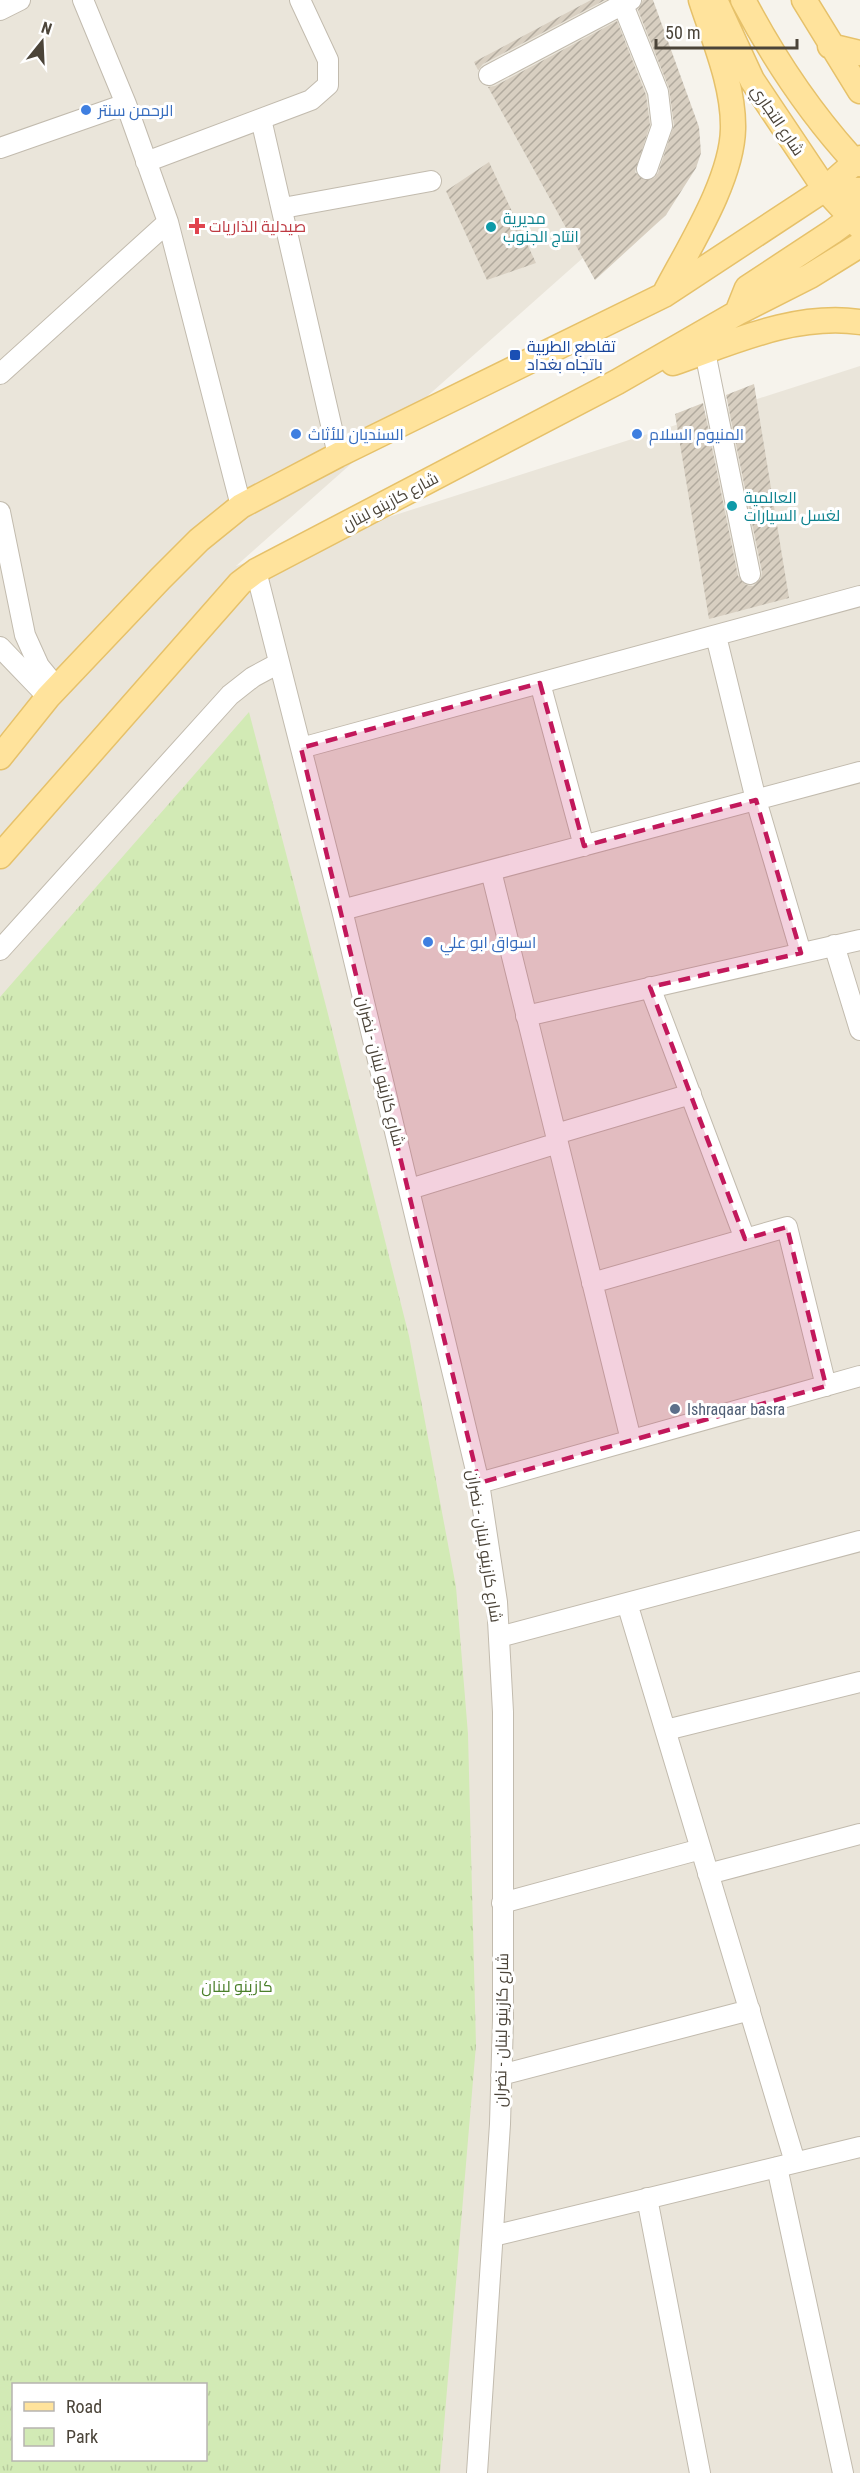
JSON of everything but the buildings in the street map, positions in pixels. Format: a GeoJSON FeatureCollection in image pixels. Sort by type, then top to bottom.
{"type":"FeatureCollection","features":[{"type":"Feature","properties":{"kind":"main road"},"geometry":{"type":"LineString","coordinates":[[664,295],[711,205],[728,162],[732,145],[734,128],[730,98],[701,0]]}},
{"type":"Feature","properties":{"kind":"main road","name":"شارع التجاري"},"geometry":{"type":"LineString","coordinates":[[715,0],[752,80],[825,189],[857,218]]}},
{"type":"Feature","properties":{"kind":"main road"},"geometry":{"type":"LineString","coordinates":[[0,758],[53,693],[176,563],[199,540],[242,506],[664,295],[825,189],[858,162],[806,104],[763,37],[743,0]]}},
{"type":"Feature","properties":{"kind":"main road"},"geometry":{"type":"LineString","coordinates":[[804,0],[860,92]]}},
{"type":"Feature","properties":{"kind":"main road"},"geometry":{"type":"LineString","coordinates":[[830,46],[860,52]]}},
{"type":"Feature","properties":{"kind":"main road"},"geometry":{"type":"LineString","coordinates":[[825,189],[860,190]]}},
{"type":"Feature","properties":{"kind":"main road"},"geometry":{"type":"LineString","coordinates":[[738,313],[747,288],[857,218]]}},
{"type":"Feature","properties":{"kind":"main road","name":"شارع كازينو لبنان"},"geometry":{"type":"LineString","coordinates":[[0,856],[225,598],[256,571],[617,382],[738,313],[810,276],[860,245]]}},
{"type":"Feature","properties":{"kind":"main road"},"geometry":{"type":"LineString","coordinates":[[617,382],[791,324],[820,321],[860,322]]}},
{"type":"Feature","properties":{"kind":"street"},"geometry":{"type":"LineString","coordinates":[[0,10],[20,0]]}},
{"type":"Feature","properties":{"kind":"street"},"geometry":{"type":"LineString","coordinates":[[83,0],[126,104],[168,222],[242,506]]}},
{"type":"Feature","properties":{"kind":"street"},"geometry":{"type":"LineString","coordinates":[[146,162],[311,100],[328,85],[328,60],[300,0]]}},
{"type":"Feature","properties":{"kind":"street"},"geometry":{"type":"LineString","coordinates":[[489,75],[627,2],[658,92],[662,126],[647,169]]}},
{"type":"Feature","properties":{"kind":"street"},"geometry":{"type":"LineString","coordinates":[[0,148],[126,104]]}},
{"type":"Feature","properties":{"kind":"street"},"geometry":{"type":"LineString","coordinates":[[261,119],[338,456]]}},
{"type":"Feature","properties":{"kind":"street"},"geometry":{"type":"LineString","coordinates":[[283,208],[431,181]]}},
{"type":"Feature","properties":{"kind":"street"},"geometry":{"type":"LineString","coordinates":[[0,374],[168,222]]}},
{"type":"Feature","properties":{"kind":"street"},"geometry":{"type":"LineString","coordinates":[[705,352],[750,574]]}},
{"type":"Feature","properties":{"kind":"street"},"geometry":{"type":"LineString","coordinates":[[0,512],[25,635],[53,693]]}},
{"type":"Feature","properties":{"kind":"street","name":"شارع كازينو لبنان - نضران"},"geometry":{"type":"LineString","coordinates":[[256,571],[342,910],[479,1483],[496,1602],[502,1712],[501,2075],[477,2473]]}},
{"type":"Feature","properties":{"kind":"street"},"geometry":{"type":"LineString","coordinates":[[301,748],[860,596]]}},
{"type":"Feature","properties":{"kind":"street"},"geometry":{"type":"LineString","coordinates":[[716,636],[756,800],[801,953]]}},
{"type":"Feature","properties":{"kind":"street"},"geometry":{"type":"LineString","coordinates":[[0,647],[53,693]]}},
{"type":"Feature","properties":{"kind":"street"},"geometry":{"type":"LineString","coordinates":[[0,951],[230,695],[253,677],[279,663]]}},
{"type":"Feature","properties":{"kind":"street"},"geometry":{"type":"LineString","coordinates":[[540,683],[584,846]]}},
{"type":"Feature","properties":{"kind":"street"},"geometry":{"type":"LineString","coordinates":[[342,910],[860,772]]}},
{"type":"Feature","properties":{"kind":"street"},"geometry":{"type":"LineString","coordinates":[[491,871],[631,1440]]}},
{"type":"Feature","properties":{"kind":"street"},"geometry":{"type":"LineString","coordinates":[[526,1016],[860,940]]}},
{"type":"Feature","properties":{"kind":"street"},"geometry":{"type":"LineString","coordinates":[[834,945],[860,1030]]}},
{"type":"Feature","properties":{"kind":"street"},"geometry":{"type":"LineString","coordinates":[[650,987],[745,1239]]}},
{"type":"Feature","properties":{"kind":"street"},"geometry":{"type":"LineString","coordinates":[[410,1189],[691,1094]]}},
{"type":"Feature","properties":{"kind":"street"},"geometry":{"type":"LineString","coordinates":[[592,1283],[787,1227],[826,1386]]}},
{"type":"Feature","properties":{"kind":"street"},"geometry":{"type":"LineString","coordinates":[[479,1483],[860,1376]]}},
{"type":"Feature","properties":{"kind":"street"},"geometry":{"type":"LineString","coordinates":[[499,1637],[860,1541]]}},
{"type":"Feature","properties":{"kind":"street"},"geometry":{"type":"LineString","coordinates":[[627,1603],[750,2010],[786,2164],[843,2473]]}},
{"type":"Feature","properties":{"kind":"street"},"geometry":{"type":"LineString","coordinates":[[666,1730],[860,1682]]}},
{"type":"Feature","properties":{"kind":"street"},"geometry":{"type":"LineString","coordinates":[[708,1874],[860,1834]]}},
{"type":"Feature","properties":{"kind":"street"},"geometry":{"type":"LineString","coordinates":[[502,1903],[701,1849]]}},
{"type":"Feature","properties":{"kind":"street"},"geometry":{"type":"LineString","coordinates":[[501,2075],[750,2010]]}},
{"type":"Feature","properties":{"kind":"street"},"geometry":{"type":"LineString","coordinates":[[493,2236],[860,2147]]}},
{"type":"Feature","properties":{"kind":"street"},"geometry":{"type":"LineString","coordinates":[[647,2198],[700,2473]]}},
{"type":"Feature","properties":{"kind":"highlighted area"},"geometry":{"type":"Polygon","coordinates":[[[540,683],[584,846],[756,800],[801,953],[650,987],[745,1239],[787,1227],[826,1386],[479,1483],[301,748],[540,683]]]}},
{"type":"Feature","properties":{"kind":"shaded area"},"geometry":{"type":"Polygon","coordinates":[[[0,0],[646,0],[692,161],[236,566],[860,366],[860,2473],[0,2473],[0,0]]]}},
{"type":"Feature","properties":{"kind":"green space","name":"كازينو لبنان"},"geometry":{"type":"Polygon","coordinates":[[[249,712],[409,1336],[456,1587],[468,1734],[476,2045],[440,2473],[0,2473],[0,997],[249,712]]]}},
{"type":"Feature","properties":{"kind":"place","name":"الرحمن سنتر"},"geometry":{"type":"Point","coordinates":[86,110]}},
{"type":"Feature","properties":{"kind":"place","name":"صيدلية الذاريات"},"geometry":{"type":"Point","coordinates":[197,226]}},
{"type":"Feature","properties":{"kind":"place","name":"مديرية انتاج الجنوب"},"geometry":{"type":"Point","coordinates":[491,227]}},
{"type":"Feature","properties":{"kind":"place","name":"تقاطع الطربية باتجاه بغداد"},"geometry":{"type":"Point","coordinates":[515,355]}},
{"type":"Feature","properties":{"kind":"place","name":"السنديان للأثاث"},"geometry":{"type":"Point","coordinates":[296,434]}},
{"type":"Feature","properties":{"kind":"place","name":"المنيوم السلام"},"geometry":{"type":"Point","coordinates":[637,434]}},
{"type":"Feature","properties":{"kind":"place","name":"العالمية لغسل السيارات"},"geometry":{"type":"Point","coordinates":[732,506]}},
{"type":"Feature","properties":{"kind":"place","name":"اسواق ابو علي"},"geometry":{"type":"Point","coordinates":[428,942]}},
{"type":"Feature","properties":{"kind":"place","name":"Ishraqaar basra"},"geometry":{"type":"Point","coordinates":[675,1409]}}]}
